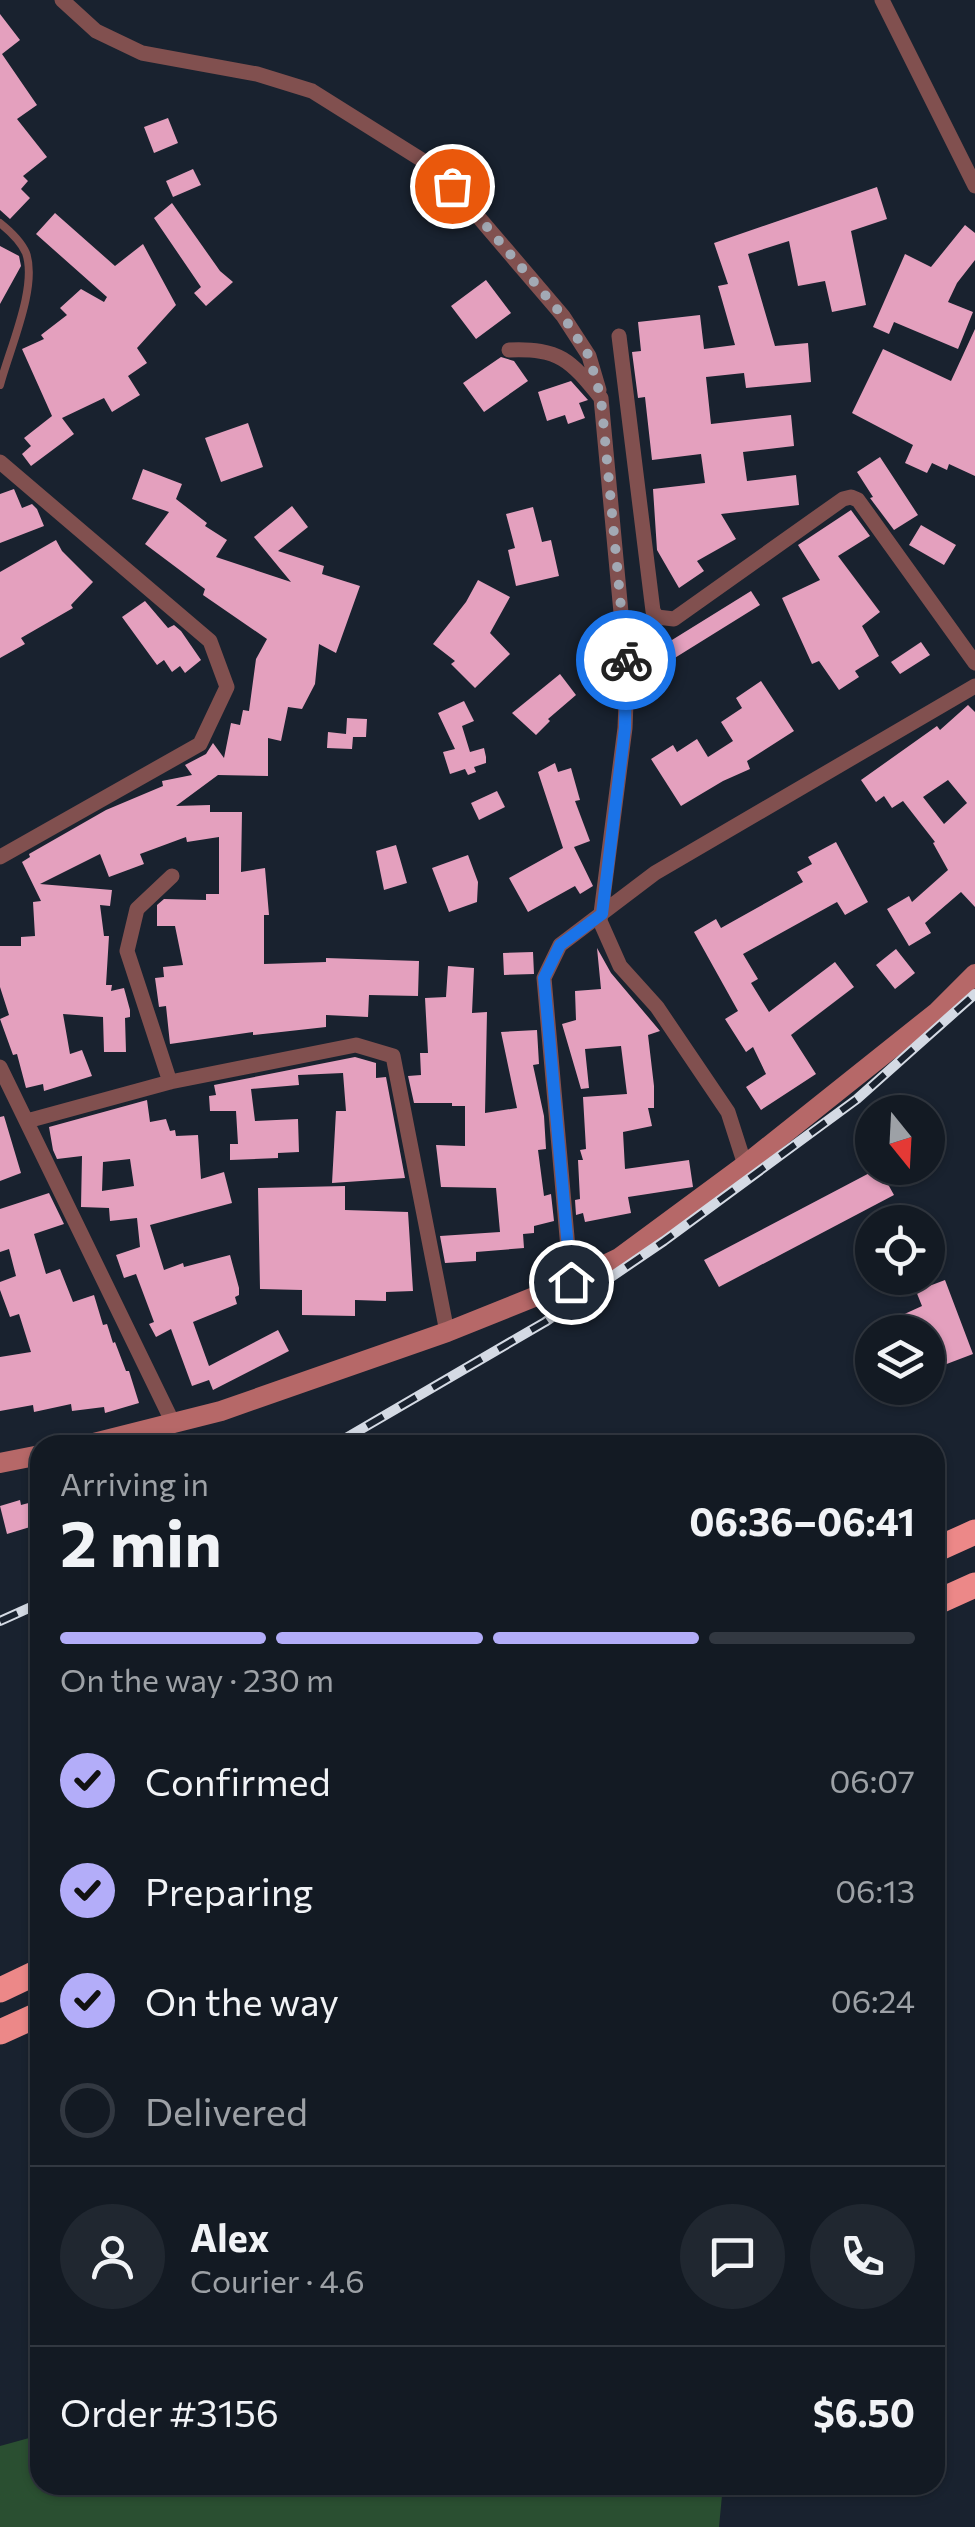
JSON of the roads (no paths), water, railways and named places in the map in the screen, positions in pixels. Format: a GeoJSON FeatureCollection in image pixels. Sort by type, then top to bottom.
{"type":"FeatureCollection","features":[{"type":"Feature","properties":{"kind":"highway"},"geometry":{"type":"LineString","coordinates":[[945,1546],[975,1532]]}},
{"type":"Feature","properties":{"kind":"highway"},"geometry":{"type":"LineString","coordinates":[[945,1598],[975,1584]]}},
{"type":"Feature","properties":{"kind":"highway"},"geometry":{"type":"LineString","coordinates":[[0,1990],[30,1976]]}},
{"type":"Feature","properties":{"kind":"highway"},"geometry":{"type":"LineString","coordinates":[[0,2032],[30,2018]]}},
{"type":"Feature","properties":{"kind":"main road"},"geometry":{"type":"LineString","coordinates":[[128,1435],[174,1424],[447,1332],[571,1282],[619,1258],[745,1165],[937,1012],[975,974]]}},
{"type":"Feature","properties":{"kind":"main road"},"geometry":{"type":"LineString","coordinates":[[0,1464],[30,1457]]}},
{"type":"Feature","properties":{"kind":"street"},"geometry":{"type":"LineString","coordinates":[[62,0],[96,31],[142,53],[257,74],[312,90],[422,160],[452,186],[563,316],[589,356],[601,398],[628,677],[600,922],[620,966],[657,1007],[728,1112],[745,1165]]}},
{"type":"Feature","properties":{"kind":"street"},"geometry":{"type":"LineString","coordinates":[[882,0],[975,186]]}},
{"type":"Feature","properties":{"kind":"street"},"geometry":{"type":"LineString","coordinates":[[619,336],[653,611],[658,617],[674,619],[843,498],[852,497],[858,500],[975,663]]}},
{"type":"Feature","properties":{"kind":"street"},"geometry":{"type":"LineString","coordinates":[[509,350],[555,352],[576,367],[601,398]]}},
{"type":"Feature","properties":{"kind":"street"},"geometry":{"type":"LineString","coordinates":[[0,462],[210,641],[227,688],[200,744],[0,857]]}},
{"type":"Feature","properties":{"kind":"street"},"geometry":{"type":"LineString","coordinates":[[571,1282],[544,978],[560,945],[655,873],[975,686]]}},
{"type":"Feature","properties":{"kind":"street"},"geometry":{"type":"LineString","coordinates":[[170,1082],[127,951],[137,909],[172,876]]}},
{"type":"Feature","properties":{"kind":"street"},"geometry":{"type":"LineString","coordinates":[[26,1121],[170,1082],[356,1045],[393,1056],[447,1332]]}},
{"type":"Feature","properties":{"kind":"street"},"geometry":{"type":"LineString","coordinates":[[0,1067],[174,1424]]}},
{"type":"Feature","properties":{"kind":"lane"},"geometry":{"type":"LineString","coordinates":[[0,223],[26,252],[28,271],[23,308],[0,384]]}},
{"type":"Feature","properties":{"kind":"railway"},"geometry":{"type":"LineString","coordinates":[[351,1435],[545,1322],[664,1241],[857,1099],[975,994]]}},
{"type":"Feature","properties":{"kind":"railway"},"geometry":{"type":"LineString","coordinates":[[0,1621],[30,1608]]}}]}
